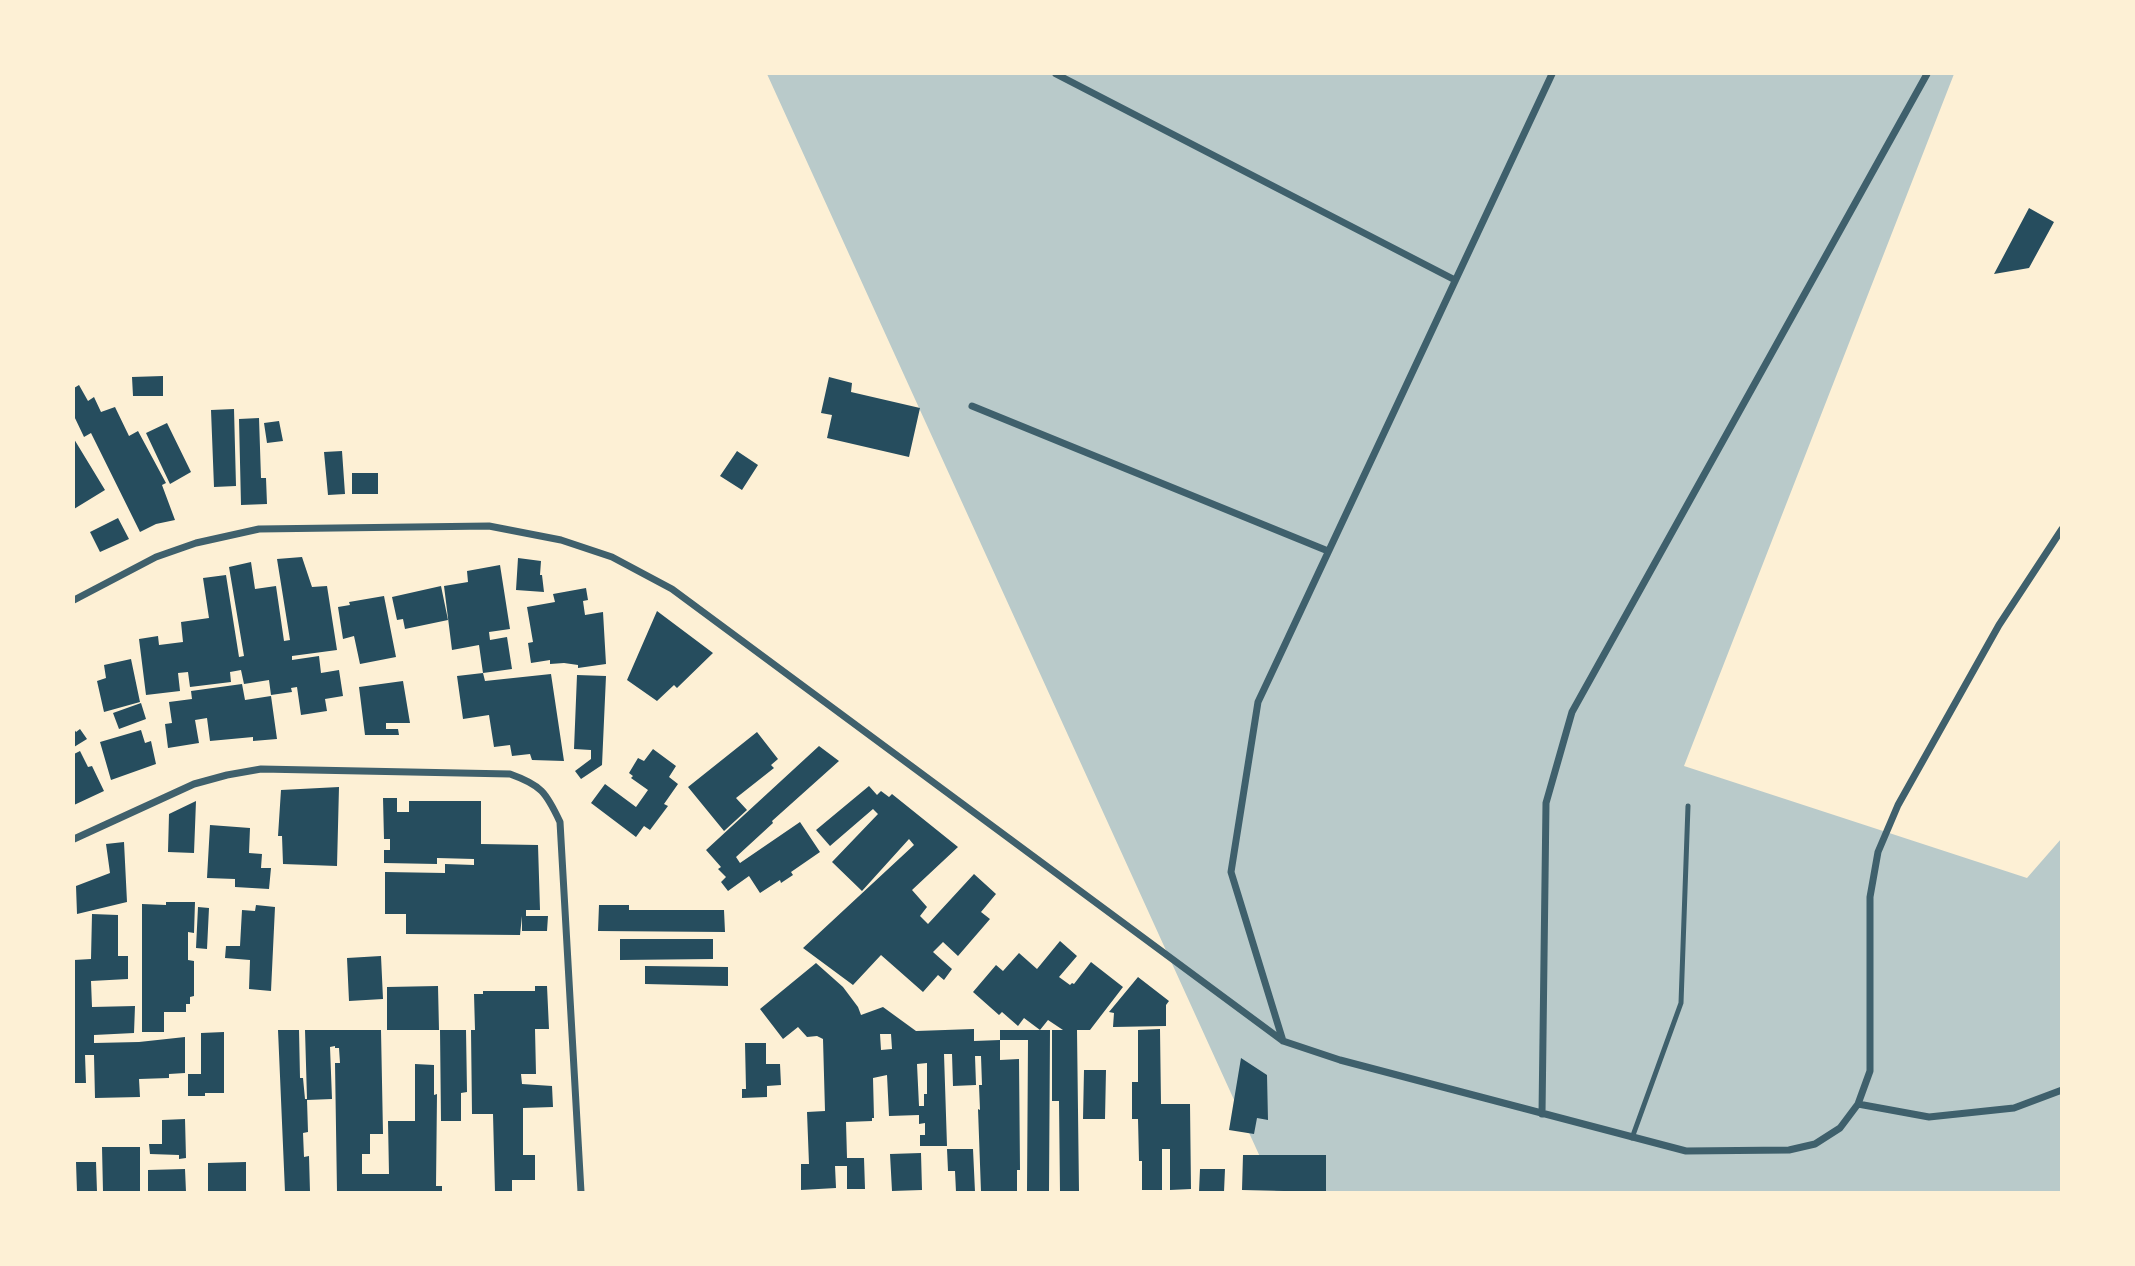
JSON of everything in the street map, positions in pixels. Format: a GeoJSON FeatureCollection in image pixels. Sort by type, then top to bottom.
{"type":"FeatureCollection","features":[{"type":"Feature","properties":{"kind":"street"},"geometry":{"type":"LineString","coordinates":[[1056,74],[1455,280]]}},
{"type":"Feature","properties":{"kind":"street"},"geometry":{"type":"LineString","coordinates":[[1283,1041],[1231,872],[1258,702],[1552,74]]}},
{"type":"Feature","properties":{"kind":"street"},"geometry":{"type":"LineString","coordinates":[[1542,1114],[1546,803],[1572,712],[1927,74]]}},
{"type":"Feature","properties":{"kind":"street"},"geometry":{"type":"LineString","coordinates":[[972,406],[1328,551]]}},
{"type":"Feature","properties":{"kind":"street"},"geometry":{"type":"LineString","coordinates":[[74,600],[156,557],[196,543],[259,529],[489,526],[561,540],[611,557],[682,596],[1283,1041],[1340,1060],[1686,1151],[1789,1150],[1815,1144],[1840,1128],[1858,1104],[1870,1071],[1870,897],[1878,852],[1898,804],[1999,625],[2062,529]]}},
{"type":"Feature","properties":{"kind":"street"},"geometry":{"type":"LineString","coordinates":[[74,839],[194,784],[261,769],[510,774],[534,783],[550,800],[560,822],[581,1192]]}},
{"type":"Feature","properties":{"kind":"street"},"geometry":{"type":"LineString","coordinates":[[1858,1104],[1929,1117],[2014,1108],[2062,1090]]}},
{"type":"Feature","properties":{"kind":"lane"},"geometry":{"type":"LineString","coordinates":[[1632,1138],[1681,1003],[1688,806]]}},
{"type":"Feature","properties":{"kind":"shaded area"},"geometry":{"type":"Polygon","coordinates":[[[767,74],[1954,74],[1684,766],[2027,878],[2061,839],[2061,1192],[1276,1192],[767,74]]]}},
{"type":"Feature","properties":{"kind":"building"},"geometry":{"type":"Polygon","coordinates":[[[2029,208],[2054,222],[2029,268],[1994,274],[2029,208]]]}},
{"type":"Feature","properties":{"kind":"building"},"geometry":{"type":"Polygon","coordinates":[[[163,376],[163,396],[133,396],[132,377],[163,376]]]}},
{"type":"Feature","properties":{"kind":"building"},"geometry":{"type":"Polygon","coordinates":[[[829,377],[852,383],[851,392],[920,408],[909,457],[827,438],[832,415],[821,413],[829,377]]]}},
{"type":"Feature","properties":{"kind":"building"},"geometry":{"type":"Polygon","coordinates":[[[79,385],[88,401],[94,397],[101,412],[115,407],[129,436],[138,431],[166,483],[162,485],[175,520],[156,524],[140,532],[91,433],[84,437],[74,416],[74,388],[79,385]]]}},
{"type":"Feature","properties":{"kind":"building"},"geometry":{"type":"Polygon","coordinates":[[[234,409],[236,486],[214,487],[211,410],[234,409]]]}},
{"type":"Feature","properties":{"kind":"building"},"geometry":{"type":"Polygon","coordinates":[[[259,418],[261,478],[266,478],[267,504],[241,505],[239,419],[259,418]]]}},
{"type":"Feature","properties":{"kind":"building"},"geometry":{"type":"Polygon","coordinates":[[[279,421],[283,441],[267,443],[264,423],[279,421]]]}},
{"type":"Feature","properties":{"kind":"building"},"geometry":{"type":"Polygon","coordinates":[[[167,423],[191,472],[170,484],[146,433],[167,423]]]}},
{"type":"Feature","properties":{"kind":"building"},"geometry":{"type":"Polygon","coordinates":[[[74,439],[105,490],[74,509],[74,439]]]}},
{"type":"Feature","properties":{"kind":"building"},"geometry":{"type":"Polygon","coordinates":[[[342,451],[345,494],[328,495],[324,452],[342,451]]]}},
{"type":"Feature","properties":{"kind":"building"},"geometry":{"type":"Polygon","coordinates":[[[737,451],[758,465],[742,490],[720,476],[737,451]]]}},
{"type":"Feature","properties":{"kind":"building"},"geometry":{"type":"Polygon","coordinates":[[[352,473],[378,473],[378,494],[352,494],[352,473]]]}},
{"type":"Feature","properties":{"kind":"building"},"geometry":{"type":"Polygon","coordinates":[[[118,518],[129,539],[100,552],[90,532],[118,518]]]}},
{"type":"Feature","properties":{"kind":"building"},"geometry":{"type":"Polygon","coordinates":[[[302,557],[312,587],[327,586],[337,650],[292,656],[292,660],[319,656],[321,673],[339,670],[343,696],[325,699],[327,711],[301,715],[297,687],[291,688],[292,692],[271,695],[269,680],[244,684],[241,670],[230,672],[231,682],[190,687],[188,672],[178,673],[180,691],[146,695],[139,639],[158,636],[159,645],[183,642],[181,622],[209,618],[203,578],[226,575],[239,657],[244,656],[229,567],[251,562],[255,589],[276,586],[284,641],[290,640],[277,559],[302,557]]]}},
{"type":"Feature","properties":{"kind":"building"},"geometry":{"type":"Polygon","coordinates":[[[518,558],[541,561],[540,575],[544,592],[516,590],[518,558]]]}},
{"type":"Feature","properties":{"kind":"building"},"geometry":{"type":"Polygon","coordinates":[[[500,565],[510,629],[489,632],[490,640],[507,637],[512,669],[483,673],[479,645],[452,650],[444,586],[468,582],[467,571],[500,565]]]}},
{"type":"Feature","properties":{"kind":"building"},"geometry":{"type":"Polygon","coordinates":[[[441,586],[448,620],[405,629],[403,619],[397,620],[392,597],[441,586]]]}},
{"type":"Feature","properties":{"kind":"building"},"geometry":{"type":"Polygon","coordinates":[[[586,588],[588,600],[583,601],[585,615],[603,612],[606,664],[578,668],[578,665],[564,663],[550,664],[550,660],[531,663],[528,643],[533,642],[527,607],[555,602],[553,594],[586,588]]]}},
{"type":"Feature","properties":{"kind":"building"},"geometry":{"type":"Polygon","coordinates":[[[384,596],[396,657],[360,664],[354,636],[343,639],[338,607],[350,605],[349,602],[384,596]]]}},
{"type":"Feature","properties":{"kind":"building"},"geometry":{"type":"Polygon","coordinates":[[[657,611],[713,653],[677,688],[674,685],[657,701],[627,680],[657,611]]]}},
{"type":"Feature","properties":{"kind":"building"},"geometry":{"type":"Polygon","coordinates":[[[131,659],[140,702],[104,712],[97,681],[106,678],[104,665],[131,659]]]}},
{"type":"Feature","properties":{"kind":"building"},"geometry":{"type":"Polygon","coordinates":[[[483,673],[485,681],[551,674],[564,761],[532,760],[530,754],[512,756],[510,745],[494,747],[489,715],[463,719],[457,676],[483,673]]]}},
{"type":"Feature","properties":{"kind":"building"},"geometry":{"type":"Polygon","coordinates":[[[577,675],[606,676],[602,765],[581,779],[575,771],[591,759],[591,750],[574,749],[577,675]]]}},
{"type":"Feature","properties":{"kind":"building"},"geometry":{"type":"Polygon","coordinates":[[[403,681],[410,723],[386,723],[386,729],[398,729],[399,735],[365,735],[359,687],[403,681]]]}},
{"type":"Feature","properties":{"kind":"building"},"geometry":{"type":"Polygon","coordinates":[[[242,684],[245,700],[271,696],[277,739],[253,741],[253,737],[210,741],[207,718],[195,720],[199,743],[168,748],[165,724],[172,723],[169,702],[192,699],[191,691],[242,684]]]}},
{"type":"Feature","properties":{"kind":"building"},"geometry":{"type":"Polygon","coordinates":[[[141,703],[146,719],[119,729],[113,713],[141,703]]]}},
{"type":"Feature","properties":{"kind":"building"},"geometry":{"type":"Polygon","coordinates":[[[74,729],[76,732],[80,729],[87,739],[74,747],[74,729]]]}},
{"type":"Feature","properties":{"kind":"building"},"geometry":{"type":"Polygon","coordinates":[[[141,730],[145,743],[151,741],[156,764],[111,780],[100,742],[141,730]]]}},
{"type":"Feature","properties":{"kind":"building"},"geometry":{"type":"Polygon","coordinates":[[[757,732],[778,759],[771,765],[774,768],[736,798],[747,810],[724,831],[688,787],[757,732]]]}},
{"type":"Feature","properties":{"kind":"building"},"geometry":{"type":"Polygon","coordinates":[[[819,746],[839,761],[736,857],[740,863],[800,822],[820,852],[791,872],[793,875],[760,893],[749,876],[728,891],[721,882],[726,877],[718,869],[721,867],[706,850],[819,746]]]}},
{"type":"Feature","properties":{"kind":"building"},"geometry":{"type":"Polygon","coordinates":[[[653,749],[676,766],[669,777],[678,784],[664,804],[668,806],[650,830],[644,826],[636,837],[591,803],[605,784],[636,807],[648,790],[631,778],[633,776],[629,773],[638,758],[644,761],[653,749]]]}},
{"type":"Feature","properties":{"kind":"building"},"geometry":{"type":"Polygon","coordinates":[[[80,751],[88,767],[92,766],[104,791],[74,805],[74,754],[80,751]]]}},
{"type":"Feature","properties":{"kind":"building"},"geometry":{"type":"Polygon","coordinates":[[[869,786],[877,795],[881,791],[889,797],[892,794],[958,847],[912,890],[927,907],[920,916],[928,924],[974,874],[996,894],[981,912],[990,919],[958,956],[943,942],[933,952],[952,969],[944,980],[938,975],[923,992],[881,955],[853,985],[803,948],[914,845],[909,839],[862,891],[832,862],[878,814],[873,809],[830,846],[816,830],[869,786]]]}},
{"type":"Feature","properties":{"kind":"building"},"geometry":{"type":"Polygon","coordinates":[[[339,787],[337,866],[283,864],[282,836],[278,836],[281,790],[339,787]]]}},
{"type":"Feature","properties":{"kind":"building"},"geometry":{"type":"Polygon","coordinates":[[[383,798],[397,798],[397,812],[409,812],[409,801],[481,801],[481,844],[538,845],[540,910],[526,910],[526,916],[548,916],[547,931],[522,931],[522,916],[520,935],[406,934],[406,914],[385,914],[385,872],[445,873],[445,864],[474,865],[474,859],[437,858],[437,864],[384,863],[384,850],[390,850],[390,839],[384,839],[383,798]]]}},
{"type":"Feature","properties":{"kind":"building"},"geometry":{"type":"Polygon","coordinates":[[[196,801],[194,853],[168,852],[169,814],[196,801]]]}},
{"type":"Feature","properties":{"kind":"building"},"geometry":{"type":"Polygon","coordinates":[[[210,825],[250,828],[249,853],[262,854],[261,868],[271,868],[269,889],[235,887],[235,879],[207,878],[210,825]]]}},
{"type":"Feature","properties":{"kind":"building"},"geometry":{"type":"Polygon","coordinates":[[[124,842],[127,902],[77,914],[76,886],[110,873],[106,844],[124,842]]]}},
{"type":"Feature","properties":{"kind":"building"},"geometry":{"type":"Polygon","coordinates":[[[166,902],[195,902],[194,933],[188,932],[188,960],[194,961],[194,996],[190,997],[190,1004],[186,1004],[186,1012],[164,1012],[164,1032],[142,1032],[142,904],[166,905],[166,902]]]}},
{"type":"Feature","properties":{"kind":"building"},"geometry":{"type":"Polygon","coordinates":[[[256,905],[275,907],[271,991],[249,989],[250,960],[225,958],[226,946],[240,946],[242,910],[255,911],[256,905]]]}},
{"type":"Feature","properties":{"kind":"building"},"geometry":{"type":"Polygon","coordinates":[[[599,905],[629,905],[629,910],[724,910],[725,932],[598,931],[599,905]]]}},
{"type":"Feature","properties":{"kind":"building"},"geometry":{"type":"Polygon","coordinates":[[[198,907],[209,908],[207,949],[196,948],[198,907]]]}},
{"type":"Feature","properties":{"kind":"building"},"geometry":{"type":"Polygon","coordinates":[[[92,914],[118,915],[118,956],[128,956],[128,979],[91,981],[92,1007],[135,1006],[134,1033],[94,1035],[94,1043],[185,1037],[185,1073],[169,1074],[169,1078],[139,1079],[140,1097],[95,1098],[94,1055],[85,1055],[86,1083],[74,1083],[74,960],[91,959],[92,914]]]}},
{"type":"Feature","properties":{"kind":"building"},"geometry":{"type":"Polygon","coordinates":[[[620,939],[713,939],[713,959],[620,960],[620,939]]]}},
{"type":"Feature","properties":{"kind":"building"},"geometry":{"type":"Polygon","coordinates":[[[1060,941],[1077,956],[1059,977],[1070,985],[1074,984],[1091,962],[1123,987],[1090,1030],[1077,1030],[1079,1192],[1060,1192],[1059,1101],[1052,1101],[1052,1030],[1063,1030],[1048,1020],[1040,1030],[1024,1018],[1018,1026],[1002,1012],[999,1015],[973,992],[996,965],[1003,971],[1019,953],[1037,969],[1060,941]]]}},
{"type":"Feature","properties":{"kind":"building"},"geometry":{"type":"Polygon","coordinates":[[[381,956],[383,999],[349,1001],[347,958],[381,956]]]}},
{"type":"Feature","properties":{"kind":"building"},"geometry":{"type":"Polygon","coordinates":[[[816,963],[843,987],[861,1015],[883,1007],[916,1031],[974,1029],[974,1041],[1000,1040],[1000,1060],[1019,1059],[1020,1170],[1017,1170],[1017,1192],[981,1192],[978,1109],[980,1110],[979,1085],[982,1085],[981,1056],[975,1056],[976,1085],[953,1086],[952,1054],[944,1054],[947,1146],[920,1146],[920,1135],[925,1135],[925,1123],[919,1124],[919,1115],[889,1116],[887,1075],[873,1078],[874,1118],[872,1121],[846,1122],[847,1158],[864,1158],[865,1189],[847,1189],[847,1166],[835,1166],[836,1188],[801,1190],[801,1164],[809,1164],[807,1112],[825,1111],[823,1039],[817,1036],[807,1037],[798,1027],[783,1039],[760,1009],[816,963]],[[880,1034],[881,1050],[892,1049],[891,1034],[880,1034]],[[927,1063],[917,1064],[919,1106],[924,1106],[924,1094],[927,1094],[927,1063]]]}},
{"type":"Feature","properties":{"kind":"building"},"geometry":{"type":"Polygon","coordinates":[[[645,966],[728,967],[728,986],[645,984],[645,966]]]}},
{"type":"Feature","properties":{"kind":"building"},"geometry":{"type":"Polygon","coordinates":[[[1138,977],[1169,1001],[1166,1005],[1166,1026],[1113,1027],[1114,1013],[1109,1012],[1138,977]]]}},
{"type":"Feature","properties":{"kind":"building"},"geometry":{"type":"Polygon","coordinates":[[[438,986],[439,1030],[387,1030],[387,987],[438,986]]]}},
{"type":"Feature","properties":{"kind":"building"},"geometry":{"type":"Polygon","coordinates":[[[535,986],[547,986],[549,1029],[535,1029],[536,1074],[521,1074],[522,1084],[552,1086],[553,1107],[523,1108],[523,1155],[535,1155],[535,1180],[512,1180],[512,1192],[495,1192],[493,1114],[472,1114],[471,1030],[475,1030],[474,994],[483,994],[483,991],[535,991],[535,986]]]}},
{"type":"Feature","properties":{"kind":"building"},"geometry":{"type":"Polygon","coordinates":[[[1160,1029],[1161,1104],[1190,1104],[1191,1189],[1170,1190],[1170,1149],[1162,1149],[1162,1190],[1142,1190],[1138,1119],[1132,1119],[1132,1082],[1138,1082],[1138,1030],[1160,1029]]]}},
{"type":"Feature","properties":{"kind":"building"},"geometry":{"type":"Polygon","coordinates":[[[278,1030],[299,1030],[300,1078],[303,1078],[307,1099],[305,1030],[381,1030],[383,1134],[370,1134],[370,1154],[362,1154],[362,1174],[389,1174],[388,1121],[415,1121],[415,1064],[434,1065],[434,1095],[437,1094],[436,1186],[442,1186],[442,1192],[337,1192],[335,1063],[340,1063],[339,1048],[335,1046],[330,1047],[332,1099],[307,1100],[308,1132],[303,1133],[304,1157],[309,1156],[310,1192],[285,1192],[278,1030]]]}},
{"type":"Feature","properties":{"kind":"building"},"geometry":{"type":"Polygon","coordinates":[[[440,1030],[466,1030],[467,1092],[461,1093],[461,1121],[441,1121],[440,1030]]]}},
{"type":"Feature","properties":{"kind":"building"},"geometry":{"type":"Polygon","coordinates":[[[1000,1030],[1050,1030],[1049,1192],[1027,1192],[1028,1040],[1000,1040],[1000,1030]]]}},
{"type":"Feature","properties":{"kind":"building"},"geometry":{"type":"Polygon","coordinates":[[[224,1032],[224,1093],[188,1096],[188,1074],[201,1074],[201,1033],[224,1032]]]}},
{"type":"Feature","properties":{"kind":"building"},"geometry":{"type":"Polygon","coordinates":[[[745,1043],[766,1043],[766,1064],[780,1064],[781,1085],[767,1086],[767,1097],[742,1098],[742,1089],[746,1089],[745,1043]]]}},
{"type":"Feature","properties":{"kind":"building"},"geometry":{"type":"Polygon","coordinates":[[[1241,1058],[1267,1075],[1268,1120],[1257,1118],[1254,1134],[1229,1130],[1241,1058]]]}},
{"type":"Feature","properties":{"kind":"building"},"geometry":{"type":"Polygon","coordinates":[[[1084,1070],[1106,1070],[1105,1119],[1083,1119],[1084,1070]]]}},
{"type":"Feature","properties":{"kind":"building"},"geometry":{"type":"Polygon","coordinates":[[[185,1119],[186,1158],[179,1159],[179,1155],[150,1154],[149,1144],[162,1144],[162,1120],[185,1119]]]}},
{"type":"Feature","properties":{"kind":"building"},"geometry":{"type":"Polygon","coordinates":[[[102,1147],[140,1147],[140,1192],[103,1192],[102,1147]]]}},
{"type":"Feature","properties":{"kind":"building"},"geometry":{"type":"Polygon","coordinates":[[[947,1149],[973,1149],[975,1192],[956,1192],[955,1171],[948,1171],[947,1149]]]}},
{"type":"Feature","properties":{"kind":"building"},"geometry":{"type":"Polygon","coordinates":[[[921,1153],[922,1190],[892,1191],[890,1154],[921,1153]]]}},
{"type":"Feature","properties":{"kind":"building"},"geometry":{"type":"Polygon","coordinates":[[[1243,1155],[1326,1155],[1326,1192],[1242,1190],[1243,1155]]]}},
{"type":"Feature","properties":{"kind":"building"},"geometry":{"type":"Polygon","coordinates":[[[76,1162],[96,1162],[97,1192],[77,1192],[76,1162]]]}},
{"type":"Feature","properties":{"kind":"building"},"geometry":{"type":"Polygon","coordinates":[[[246,1162],[246,1192],[208,1192],[208,1163],[246,1162]]]}},
{"type":"Feature","properties":{"kind":"building"},"geometry":{"type":"Polygon","coordinates":[[[185,1169],[186,1192],[148,1192],[148,1170],[185,1169]]]}},
{"type":"Feature","properties":{"kind":"building"},"geometry":{"type":"Polygon","coordinates":[[[1200,1169],[1225,1169],[1224,1192],[1199,1192],[1200,1169]]]}}]}
